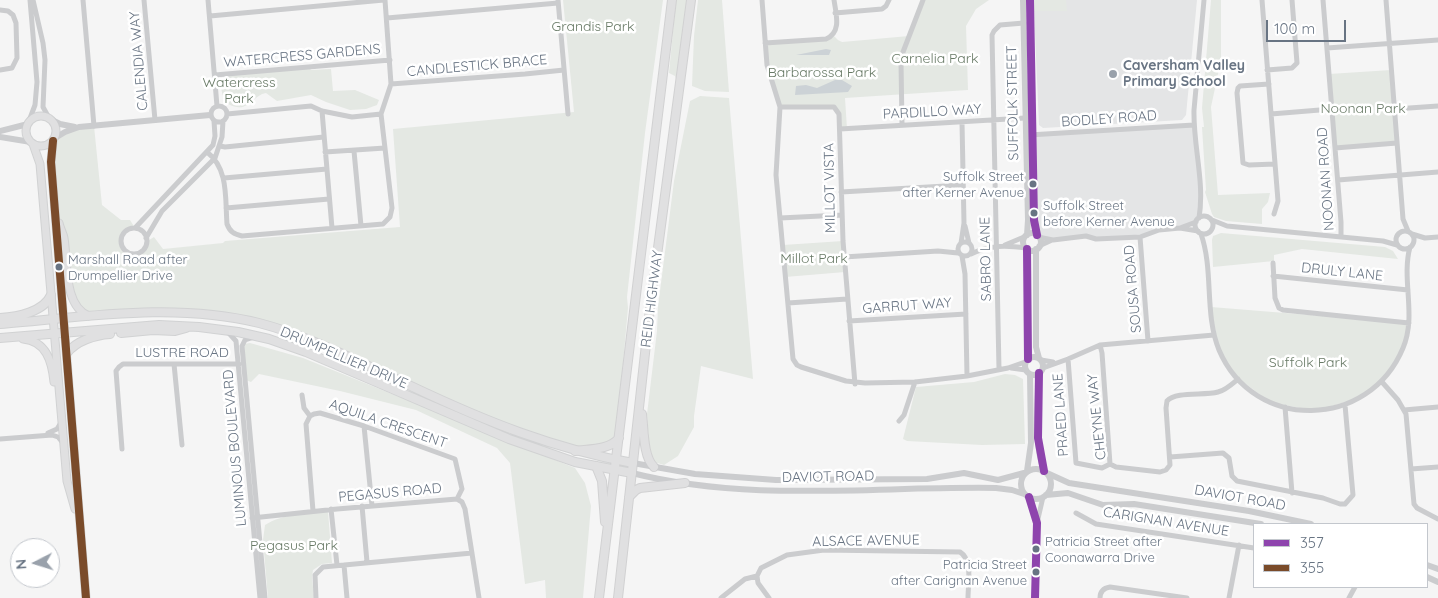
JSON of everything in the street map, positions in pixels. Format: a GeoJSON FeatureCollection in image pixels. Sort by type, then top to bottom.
{"type":"FeatureCollection","features":[{"type":"Feature","properties":{"kind":"main road","name":"REID HIGHWAY"},"geometry":{"type":"LineString","coordinates":[[599,598],[672,0]]}},
{"type":"Feature","properties":{"kind":"main road","name":"REID HIGHWAY"},"geometry":{"type":"LineString","coordinates":[[618,598],[650,308],[691,0]]}},
{"type":"Feature","properties":{"kind":"main road"},"geometry":{"type":"LineString","coordinates":[[80,539],[74,505],[67,482],[40,164],[26,133],[29,123],[37,116],[50,119],[56,129],[51,162],[86,598]]}},
{"type":"Feature","properties":{"kind":"main road"},"geometry":{"type":"LineString","coordinates":[[32,143],[42,146],[54,139]]}},
{"type":"Feature","properties":{"kind":"main road"},"geometry":{"type":"LineString","coordinates":[[55,214],[64,240],[68,283],[80,311],[90,317]]}},
{"type":"Feature","properties":{"kind":"main road"},"geometry":{"type":"LineString","coordinates":[[0,318],[22,314],[43,305],[48,302],[51,295]]}},
{"type":"Feature","properties":{"kind":"main road","name":"DRUMPELLIER DRIVE"},"geometry":{"type":"LineString","coordinates":[[0,324],[145,312],[194,313],[227,317],[275,328],[322,345],[426,394],[507,428],[575,451],[633,463]]}},
{"type":"Feature","properties":{"kind":"main road","name":"DRUMPELLIER DRIVE"},"geometry":{"type":"LineString","coordinates":[[0,338],[143,326],[191,326],[257,336],[306,352],[509,439],[575,462],[632,474]]}},
{"type":"Feature","properties":{"kind":"main road"},"geometry":{"type":"LineString","coordinates":[[67,353],[74,346],[102,334],[153,330],[175,331],[191,326]]}},
{"type":"Feature","properties":{"kind":"main road"},"geometry":{"type":"LineString","coordinates":[[12,337],[32,340],[46,351],[53,372],[55,396],[62,420]]}},
{"type":"Feature","properties":{"kind":"main road"},"geometry":{"type":"LineString","coordinates":[[641,400],[646,453],[650,464],[654,467]]}},
{"type":"Feature","properties":{"kind":"main road"},"geometry":{"type":"LineString","coordinates":[[575,451],[613,444],[619,438]]}},
{"type":"Feature","properties":{"kind":"main road"},"geometry":{"type":"LineString","coordinates":[[595,598],[605,520],[602,481],[596,466]]}},
{"type":"Feature","properties":{"kind":"main road"},"geometry":{"type":"LineString","coordinates":[[630,497],[640,488],[685,483]]}},
{"type":"Feature","properties":{"kind":"street"},"geometry":{"type":"LineString","coordinates":[[31,0],[43,43],[45,60],[43,107],[50,119],[64,125],[78,127],[155,120],[212,118],[218,123],[223,121]]}},
{"type":"Feature","properties":{"kind":"street"},"geometry":{"type":"LineString","coordinates":[[0,131],[29,123],[35,105],[37,82],[31,0]]}},
{"type":"Feature","properties":{"kind":"street"},"geometry":{"type":"LineString","coordinates":[[83,0],[94,126]]}},
{"type":"Feature","properties":{"kind":"street","name":"CALENDIA WAY"},"geometry":{"type":"LineString","coordinates":[[144,0],[155,120]]}},
{"type":"Feature","properties":{"kind":"street"},"geometry":{"type":"LineString","coordinates":[[208,0],[218,106]]}},
{"type":"Feature","properties":{"kind":"street"},"geometry":{"type":"LineString","coordinates":[[207,152],[215,158],[223,172],[228,224],[230,230],[235,234],[242,236],[383,224],[390,217],[392,208],[381,114],[391,84],[384,0],[210,16]]}},
{"type":"Feature","properties":{"kind":"street"},"geometry":{"type":"LineString","coordinates":[[762,0],[769,73],[780,107],[776,164],[793,359],[795,363],[801,367],[855,384],[915,382],[967,376],[999,369],[1027,366],[1034,356],[1054,362]]}},
{"type":"Feature","properties":{"kind":"street"},"geometry":{"type":"LineString","coordinates":[[765,43],[826,39],[834,35],[836,31],[834,0]]}},
{"type":"Feature","properties":{"kind":"street"},"geometry":{"type":"LineString","coordinates":[[836,13],[882,9],[889,0]]}},
{"type":"Feature","properties":{"kind":"street"},"geometry":{"type":"LineString","coordinates":[[902,125],[901,62],[922,0]]}},
{"type":"Feature","properties":{"kind":"street","name":"SUFFOLK STREET"},"geometry":{"type":"LineString","coordinates":[[1024,0],[1025,118],[1030,135],[1034,220],[1038,236]]}},
{"type":"Feature","properties":{"kind":"street","name":"SUFFOLK STREET"},"geometry":{"type":"LineString","coordinates":[[1026,236],[1028,228],[1030,135],[1030,0]]}},
{"type":"Feature","properties":{"kind":"street"},"geometry":{"type":"LineString","coordinates":[[1204,0],[1195,89],[1194,125],[1202,202],[1195,226],[1206,248],[1214,335],[1225,361],[1238,379],[1263,399],[1285,407],[1316,411],[1346,405],[1362,397],[1382,382],[1393,368],[1403,348],[1409,323],[1410,310],[1406,261],[1395,240],[1403,218],[1386,0]]}},
{"type":"Feature","properties":{"kind":"street"},"geometry":{"type":"LineString","coordinates":[[1262,0],[1278,201],[1274,214]]}},
{"type":"Feature","properties":{"kind":"street"},"geometry":{"type":"LineString","coordinates":[[1268,70],[1292,68],[1297,63],[1292,0]]}},
{"type":"Feature","properties":{"kind":"street","name":"NOONAN ROAD"},"geometry":{"type":"LineString","coordinates":[[1323,0],[1341,237]]}},
{"type":"Feature","properties":{"kind":"street"},"geometry":{"type":"LineString","coordinates":[[387,18],[558,1],[568,114]]}},
{"type":"Feature","properties":{"kind":"street"},"geometry":{"type":"LineString","coordinates":[[0,10],[8,11],[14,15],[17,58],[12,68],[0,70]]}},
{"type":"Feature","properties":{"kind":"street","name":"SABRO LANE"},"geometry":{"type":"LineString","coordinates":[[999,369],[993,32],[1000,24],[1024,24]]}},
{"type":"Feature","properties":{"kind":"street"},"geometry":{"type":"LineString","coordinates":[[1327,48],[1438,40]]}},
{"type":"Feature","properties":{"kind":"street","name":"WATERCRESS GARDENS"},"geometry":{"type":"LineString","coordinates":[[215,75],[390,60]]}},
{"type":"Feature","properties":{"kind":"street","name":"CANDLESTICK BRACE"},"geometry":{"type":"LineString","coordinates":[[391,84],[564,70]]}},
{"type":"Feature","properties":{"kind":"street"},"geometry":{"type":"LineString","coordinates":[[1269,84],[1238,88],[1242,160],[1244,164],[1275,164]]}},
{"type":"Feature","properties":{"kind":"street"},"geometry":{"type":"LineString","coordinates":[[135,228],[142,231],[146,238],[146,246],[140,252],[133,254],[126,251],[121,245],[122,237],[127,230],[135,228],[213,145],[216,136],[212,109],[218,106],[223,107],[227,114]]}},
{"type":"Feature","properties":{"kind":"street"},"geometry":{"type":"LineString","coordinates":[[227,114],[311,106],[322,111],[352,117],[381,114]]}},
{"type":"Feature","properties":{"kind":"street"},"geometry":{"type":"LineString","coordinates":[[1395,109],[1438,106]]}},
{"type":"Feature","properties":{"kind":"street","name":"MILLOT VISTA"},"geometry":{"type":"LineString","coordinates":[[780,107],[834,107],[839,114],[841,215],[855,384]]}},
{"type":"Feature","properties":{"kind":"street"},"geometry":{"type":"LineString","coordinates":[[1271,114],[1332,109]]}},
{"type":"Feature","properties":{"kind":"street"},"geometry":{"type":"LineString","coordinates":[[322,111],[332,228]]}},
{"type":"Feature","properties":{"kind":"street"},"geometry":{"type":"LineString","coordinates":[[146,238],[162,211],[215,158],[220,146],[223,121],[227,114]]}},
{"type":"Feature","properties":{"kind":"street","name":"PARDILLO WAY"},"geometry":{"type":"LineString","coordinates":[[840,129],[1025,118]]}},
{"type":"Feature","properties":{"kind":"street"},"geometry":{"type":"LineString","coordinates":[[962,122],[964,223],[960,250],[965,274],[967,376]]}},
{"type":"Feature","properties":{"kind":"street","name":"BODLEY ROAD"},"geometry":{"type":"LineString","coordinates":[[1030,135],[1194,125]]}},
{"type":"Feature","properties":{"kind":"street"},"geometry":{"type":"LineString","coordinates":[[54,139],[78,127]]}},
{"type":"Feature","properties":{"kind":"street"},"geometry":{"type":"LineString","coordinates":[[0,137],[32,143]]}},
{"type":"Feature","properties":{"kind":"street"},"geometry":{"type":"LineString","coordinates":[[220,146],[324,137]]}},
{"type":"Feature","properties":{"kind":"street"},"geometry":{"type":"LineString","coordinates":[[1335,148],[1397,143]]}},
{"type":"Feature","properties":{"kind":"street"},"geometry":{"type":"LineString","coordinates":[[326,152],[385,148]]}},
{"type":"Feature","properties":{"kind":"street"},"geometry":{"type":"LineString","coordinates":[[354,151],[361,226]]}},
{"type":"Feature","properties":{"kind":"street"},"geometry":{"type":"LineString","coordinates":[[224,178],[327,168]]}},
{"type":"Feature","properties":{"kind":"street"},"geometry":{"type":"LineString","coordinates":[[1338,180],[1438,172]]}},
{"type":"Feature","properties":{"kind":"street"},"geometry":{"type":"LineString","coordinates":[[841,192],[963,185]]}},
{"type":"Feature","properties":{"kind":"street"},"geometry":{"type":"LineString","coordinates":[[226,208],[329,199]]}},
{"type":"Feature","properties":{"kind":"street"},"geometry":{"type":"LineString","coordinates":[[1202,202],[1213,225],[1206,248]]}},
{"type":"Feature","properties":{"kind":"street"},"geometry":{"type":"LineString","coordinates":[[780,218],[841,215]]}},
{"type":"Feature","properties":{"kind":"street"},"geometry":{"type":"LineString","coordinates":[[969,243],[984,247],[997,246],[1032,234],[1052,240],[1086,236],[1096,239],[1140,236],[1159,230],[1180,228],[1204,216],[1227,226],[1383,240],[1406,249],[1425,238],[1438,237]]}},
{"type":"Feature","properties":{"kind":"street"},"geometry":{"type":"LineString","coordinates":[[1403,218],[1414,239],[1406,261]]}},
{"type":"Feature","properties":{"kind":"street"},"geometry":{"type":"LineString","coordinates":[[964,223],[972,248],[965,274]]}},
{"type":"Feature","properties":{"kind":"street"},"geometry":{"type":"LineString","coordinates":[[1180,228],[1200,233],[1227,226]]}},
{"type":"Feature","properties":{"kind":"street"},"geometry":{"type":"LineString","coordinates":[[1383,240],[1410,232],[1425,238]]}},
{"type":"Feature","properties":{"kind":"street"},"geometry":{"type":"LineString","coordinates":[[1026,236],[1023,243],[1026,248],[1029,344],[1027,366],[1031,443],[1026,472],[1020,484],[1037,523]]}},
{"type":"Feature","properties":{"kind":"street"},"geometry":{"type":"LineString","coordinates":[[1026,496],[1036,499],[1044,496],[1050,490],[1051,483],[1040,458],[1038,445],[1038,381],[1041,370],[1036,347],[1038,248],[1040,242],[1038,236]]}},
{"type":"Feature","properties":{"kind":"street","name":"SOUSA ROAD"},"geometry":{"type":"LineString","coordinates":[[1140,236],[1148,340]]}},
{"type":"Feature","properties":{"kind":"street"},"geometry":{"type":"LineString","coordinates":[[1004,245],[1026,248],[1032,251],[1052,240]]}},
{"type":"Feature","properties":{"kind":"street"},"geometry":{"type":"LineString","coordinates":[[960,250],[969,243]]}},
{"type":"Feature","properties":{"kind":"street"},"geometry":{"type":"LineString","coordinates":[[970,255],[984,247]]}},
{"type":"Feature","properties":{"kind":"street"},"geometry":{"type":"LineString","coordinates":[[844,257],[960,250],[970,255]]}},
{"type":"Feature","properties":{"kind":"street"},"geometry":{"type":"LineString","coordinates":[[1273,263],[1276,302],[1279,308],[1283,310],[1409,323]]}},
{"type":"Feature","properties":{"kind":"street","name":"DRULY LANE"},"geometry":{"type":"LineString","coordinates":[[1273,276],[1408,290]]}},
{"type":"Feature","properties":{"kind":"street"},"geometry":{"type":"LineString","coordinates":[[788,303],[847,299]]}},
{"type":"Feature","properties":{"kind":"street","name":"GARRUT WAY"},"geometry":{"type":"LineString","coordinates":[[849,321],[966,314]]}},
{"type":"Feature","properties":{"kind":"street","name":"LUMINOUS BOULEVARD"},"geometry":{"type":"LineString","coordinates":[[227,330],[236,339],[247,425]]}},
{"type":"Feature","properties":{"kind":"street"},"geometry":{"type":"LineString","coordinates":[[1027,366],[1035,375],[1054,362],[1068,359],[1100,345],[1214,335]]}},
{"type":"Feature","properties":{"kind":"street","name":"LUMINOUS BOULEVARD"},"geometry":{"type":"LineString","coordinates":[[257,336],[247,339],[242,346],[260,598]]}},
{"type":"Feature","properties":{"kind":"street","name":"CHEYNE WAY"},"geometry":{"type":"LineString","coordinates":[[1100,345],[1110,464],[1116,467],[1160,472],[1166,470],[1170,465],[1170,457]]}},
{"type":"Feature","properties":{"kind":"street","name":"PRAED LANE"},"geometry":{"type":"LineString","coordinates":[[1068,359],[1076,463],[1102,468],[1110,464]]}},
{"type":"Feature","properties":{"kind":"street","name":"LUSTRE ROAD"},"geometry":{"type":"LineString","coordinates":[[122,449],[116,372],[123,364],[239,364]]}},
{"type":"Feature","properties":{"kind":"street"},"geometry":{"type":"LineString","coordinates":[[174,364],[182,445]]}},
{"type":"Feature","properties":{"kind":"street"},"geometry":{"type":"LineString","coordinates":[[1238,379],[1226,389],[1218,392],[1170,398],[1166,408],[1170,457],[1225,454],[1229,458],[1232,476],[1237,481],[1346,504],[1353,495],[1346,405]]}},
{"type":"Feature","properties":{"kind":"street"},"geometry":{"type":"LineString","coordinates":[[899,420],[904,415],[915,382]]}},
{"type":"Feature","properties":{"kind":"street"},"geometry":{"type":"LineString","coordinates":[[1382,382],[1398,400],[1407,420],[1414,504],[1416,508],[1438,519]]}},
{"type":"Feature","properties":{"kind":"street"},"geometry":{"type":"LineString","coordinates":[[302,394],[304,408],[310,416]]}},
{"type":"Feature","properties":{"kind":"street"},"geometry":{"type":"LineString","coordinates":[[1285,407],[1292,493]]}},
{"type":"Feature","properties":{"kind":"street"},"geometry":{"type":"LineString","coordinates":[[1404,410],[1438,407]]}},
{"type":"Feature","properties":{"kind":"street","name":"AQUILA CRESCENT"},"geometry":{"type":"LineString","coordinates":[[313,511],[306,426],[310,416],[316,413],[364,426],[455,459],[462,489],[457,499]]}},
{"type":"Feature","properties":{"kind":"street"},"geometry":{"type":"LineString","coordinates":[[38,436],[56,430],[62,420]]}},
{"type":"Feature","properties":{"kind":"street"},"geometry":{"type":"LineString","coordinates":[[364,426],[372,506]]}},
{"type":"Feature","properties":{"kind":"street"},"geometry":{"type":"LineString","coordinates":[[0,439],[56,436],[64,445]]}},
{"type":"Feature","properties":{"kind":"street","name":"DAVIOT ROAD"},"geometry":{"type":"LineString","coordinates":[[633,463],[716,476],[776,480],[927,479],[964,473],[998,480],[1026,472]]}},
{"type":"Feature","properties":{"kind":"street"},"geometry":{"type":"LineString","coordinates":[[1411,469],[1438,467]]}},
{"type":"Feature","properties":{"kind":"street"},"geometry":{"type":"LineString","coordinates":[[1026,472],[1037,468],[1046,472]]}},
{"type":"Feature","properties":{"kind":"street","name":"DAVIOT ROAD"},"geometry":{"type":"LineString","coordinates":[[1046,472],[1069,483],[1249,511],[1306,523]]}},
{"type":"Feature","properties":{"kind":"street","name":"DAVIOT ROAD"},"geometry":{"type":"LineString","coordinates":[[632,474],[729,488],[784,491],[996,488],[1012,490],[1026,496]]}},
{"type":"Feature","properties":{"kind":"street","name":"DAVIOT ROAD"},"geometry":{"type":"LineString","coordinates":[[1044,496],[1068,493],[1103,505],[1134,504],[1255,523]]}},
{"type":"Feature","properties":{"kind":"street"},"geometry":{"type":"LineString","coordinates":[[1035,598],[1037,523],[1044,496]]}},
{"type":"Feature","properties":{"kind":"street","name":"PEGASUS ROAD"},"geometry":{"type":"LineString","coordinates":[[255,518],[362,506],[457,499],[464,505],[479,598]]}},
{"type":"Feature","properties":{"kind":"street"},"geometry":{"type":"LineString","coordinates":[[362,506],[367,562]]}},
{"type":"Feature","properties":{"kind":"street"},"geometry":{"type":"LineString","coordinates":[[331,509],[337,565]]}},
{"type":"Feature","properties":{"kind":"street","name":"CARIGNAN AVENUE"},"geometry":{"type":"LineString","coordinates":[[1076,513],[1096,524],[1253,548]]}},
{"type":"Feature","properties":{"kind":"street","name":"LUMINOUS BOULEVARD"},"geometry":{"type":"LineString","coordinates":[[255,518],[265,598]]}},
{"type":"Feature","properties":{"kind":"street"},"geometry":{"type":"LineString","coordinates":[[1229,598],[1239,545]]}},
{"type":"Feature","properties":{"kind":"street","name":"ALSACE AVENUE"},"geometry":{"type":"LineString","coordinates":[[721,598],[745,579],[757,576],[761,568],[787,555],[824,550],[960,552],[965,555],[968,561],[968,598]]}},
{"type":"Feature","properties":{"kind":"street"},"geometry":{"type":"LineString","coordinates":[[316,598],[315,578],[317,572],[323,567],[472,553]]}},
{"type":"Feature","properties":{"kind":"street"},"geometry":{"type":"LineString","coordinates":[[344,564],[347,598]]}},
{"type":"Feature","properties":{"kind":"street"},"geometry":{"type":"LineString","coordinates":[[757,576],[758,583],[769,598]]}},
{"type":"Feature","properties":{"kind":"street"},"geometry":{"type":"LineString","coordinates":[[1100,598],[1104,588],[1110,587],[1159,596],[1187,598]]}},
{"type":"Feature","properties":{"kind":"shaded area","name":"Caversham Valley Primary School"},"geometry":{"type":"Polygon","coordinates":[[[1066,0],[1197,0],[1186,115],[1182,120],[1043,128],[1039,125],[1034,11],[1066,11],[1066,0]]]}},
{"type":"Feature","properties":{"kind":"shaded area"},"geometry":{"type":"Polygon","coordinates":[[[826,49],[831,50],[829,55],[796,55],[826,49]]]}},
{"type":"Feature","properties":{"kind":"shaded area"},"geometry":{"type":"Polygon","coordinates":[[[835,80],[842,80],[852,86],[848,92],[795,95],[796,86],[806,85],[817,88],[835,80]]]}},
{"type":"Feature","properties":{"kind":"shaded area"},"geometry":{"type":"Polygon","coordinates":[[[1194,125],[1202,202],[1196,222],[1146,234],[1096,239],[1086,236],[1053,240],[1037,235],[1033,135],[1194,125]]]}},
{"type":"Feature","properties":{"kind":"green space","name":"Grandis Park"},"geometry":{"type":"Polygon","coordinates":[[[563,0],[663,0],[645,133],[627,297],[628,308],[616,442],[575,451],[544,442],[291,333],[235,318],[83,313],[68,283],[64,240],[55,214],[51,164],[56,135],[94,126],[102,205],[121,220],[130,220],[135,228],[129,229],[122,235],[122,243],[130,256],[140,254],[146,242],[154,237],[163,249],[223,243],[225,241],[400,227],[393,129],[574,112],[563,0]]]}},
{"type":"Feature","properties":{"kind":"green space"},"geometry":{"type":"Polygon","coordinates":[[[676,0],[687,0],[677,81],[675,76],[669,73],[676,0]]]}},
{"type":"Feature","properties":{"kind":"green space"},"geometry":{"type":"Polygon","coordinates":[[[698,0],[722,0],[729,92],[705,91],[692,86],[698,0]]]}},
{"type":"Feature","properties":{"kind":"green space"},"geometry":{"type":"Polygon","coordinates":[[[923,0],[989,0],[976,9],[966,26],[968,90],[845,98],[847,129],[840,129],[837,109],[780,107],[769,73],[765,43],[826,39],[833,35],[842,42],[909,36],[923,0]]]}},
{"type":"Feature","properties":{"kind":"green space"},"geometry":{"type":"Polygon","coordinates":[[[1030,0],[1066,0],[1067,11],[1030,11],[1030,0]]]}},
{"type":"Feature","properties":{"kind":"green space"},"geometry":{"type":"Polygon","coordinates":[[[1211,0],[1221,0],[1221,60],[1211,107],[1218,195],[1270,193],[1268,202],[1262,209],[1262,224],[1226,221],[1214,217],[1205,192],[1202,108],[1211,0]]]}},
{"type":"Feature","properties":{"kind":"green space","name":"Watercress Park"},"geometry":{"type":"Polygon","coordinates":[[[310,68],[311,70],[331,69],[333,91],[355,90],[379,100],[377,105],[366,109],[350,110],[311,95],[277,101],[266,93],[261,94],[246,106],[235,107],[228,104],[222,94],[221,87],[225,76],[310,68]]]}},
{"type":"Feature","properties":{"kind":"green space","name":"Noonan Park"},"geometry":{"type":"Polygon","coordinates":[[[1391,70],[1397,143],[1335,148],[1329,74],[1391,70]]]}},
{"type":"Feature","properties":{"kind":"green space"},"geometry":{"type":"Polygon","coordinates":[[[700,96],[729,98],[753,379],[701,366],[694,427],[678,456],[664,465],[654,462],[649,445],[647,414],[674,181],[690,101],[700,96]]]}},
{"type":"Feature","properties":{"kind":"green space"},"geometry":{"type":"Polygon","coordinates":[[[1221,233],[1385,247],[1393,251],[1398,259],[1302,249],[1274,255],[1274,261],[1213,267],[1212,240],[1213,236],[1221,233]]]}},
{"type":"Feature","properties":{"kind":"green space","name":"Millot Park"},"geometry":{"type":"Polygon","coordinates":[[[843,241],[845,272],[785,277],[783,245],[843,241]]]}},
{"type":"Feature","properties":{"kind":"green space","name":"Suffolk Park"},"geometry":{"type":"Polygon","coordinates":[[[1211,307],[1409,323],[1409,329],[1393,368],[1362,397],[1315,411],[1270,402],[1235,376],[1219,349],[1211,307]]]}},
{"type":"Feature","properties":{"kind":"green space"},"geometry":{"type":"Polygon","coordinates":[[[250,343],[303,358],[575,468],[585,483],[591,506],[583,598],[546,598],[545,580],[525,584],[510,463],[497,448],[416,410],[340,391],[259,374],[251,382],[246,380],[244,344],[250,343]]]}},
{"type":"Feature","properties":{"kind":"green space"},"geometry":{"type":"Polygon","coordinates":[[[1005,374],[1015,375],[1023,379],[1025,444],[982,445],[907,441],[903,439],[916,387],[974,382],[1005,374]]]}},
{"type":"Feature","properties":{"kind":"green space","name":"Pegasus Park"},"geometry":{"type":"Polygon","coordinates":[[[328,511],[332,563],[322,564],[313,570],[314,598],[268,598],[263,540],[265,525],[288,516],[328,511]]]}},
{"type":"Feature","properties":{"kind":"transit line","name":"357"},"geometry":{"type":"LineString","coordinates":[[1030,0],[1034,220],[1037,235]]}},
{"type":"Feature","properties":{"kind":"transit line","name":"355"},"geometry":{"type":"LineString","coordinates":[[53,141],[51,162],[86,598]]}},
{"type":"Feature","properties":{"kind":"transit line","name":"357"},"geometry":{"type":"LineString","coordinates":[[1027,249],[1028,359]]}},
{"type":"Feature","properties":{"kind":"transit line","name":"357"},"geometry":{"type":"LineString","coordinates":[[1039,373],[1038,438],[1044,471]]}},
{"type":"Feature","properties":{"kind":"transit line","name":"357"},"geometry":{"type":"LineString","coordinates":[[1029,497],[1037,523],[1035,598]]}},
{"type":"Feature","properties":{"kind":"place","name":"Caversham Valley Primary School"},"geometry":{"type":"Point","coordinates":[1113,74]}},
{"type":"Feature","properties":{"kind":"place","name":"Suffolk Street after Kerner Avenue"},"geometry":{"type":"Point","coordinates":[1033,184]}},
{"type":"Feature","properties":{"kind":"place","name":"Suffolk Street before Kerner Avenue"},"geometry":{"type":"Point","coordinates":[1034,213]}},
{"type":"Feature","properties":{"kind":"place","name":"Marshall Road after Drumpellier Drive"},"geometry":{"type":"Point","coordinates":[59,267]}},
{"type":"Feature","properties":{"kind":"place","name":"Patricia Street after Coonawarra Drive"},"geometry":{"type":"Point","coordinates":[1036,549]}},
{"type":"Feature","properties":{"kind":"place","name":"Patricia Street after Carignan Avenue"},"geometry":{"type":"Point","coordinates":[1036,572]}},
{"type":"Feature","properties":{"kind":"park label","name":"Carnelia Park"},"geometry":{"type":"Point","coordinates":[935,59]}},
{"type":"Feature","properties":{"kind":"park label","name":"Barbarossa Park"},"geometry":{"type":"Point","coordinates":[822,73]}}]}
